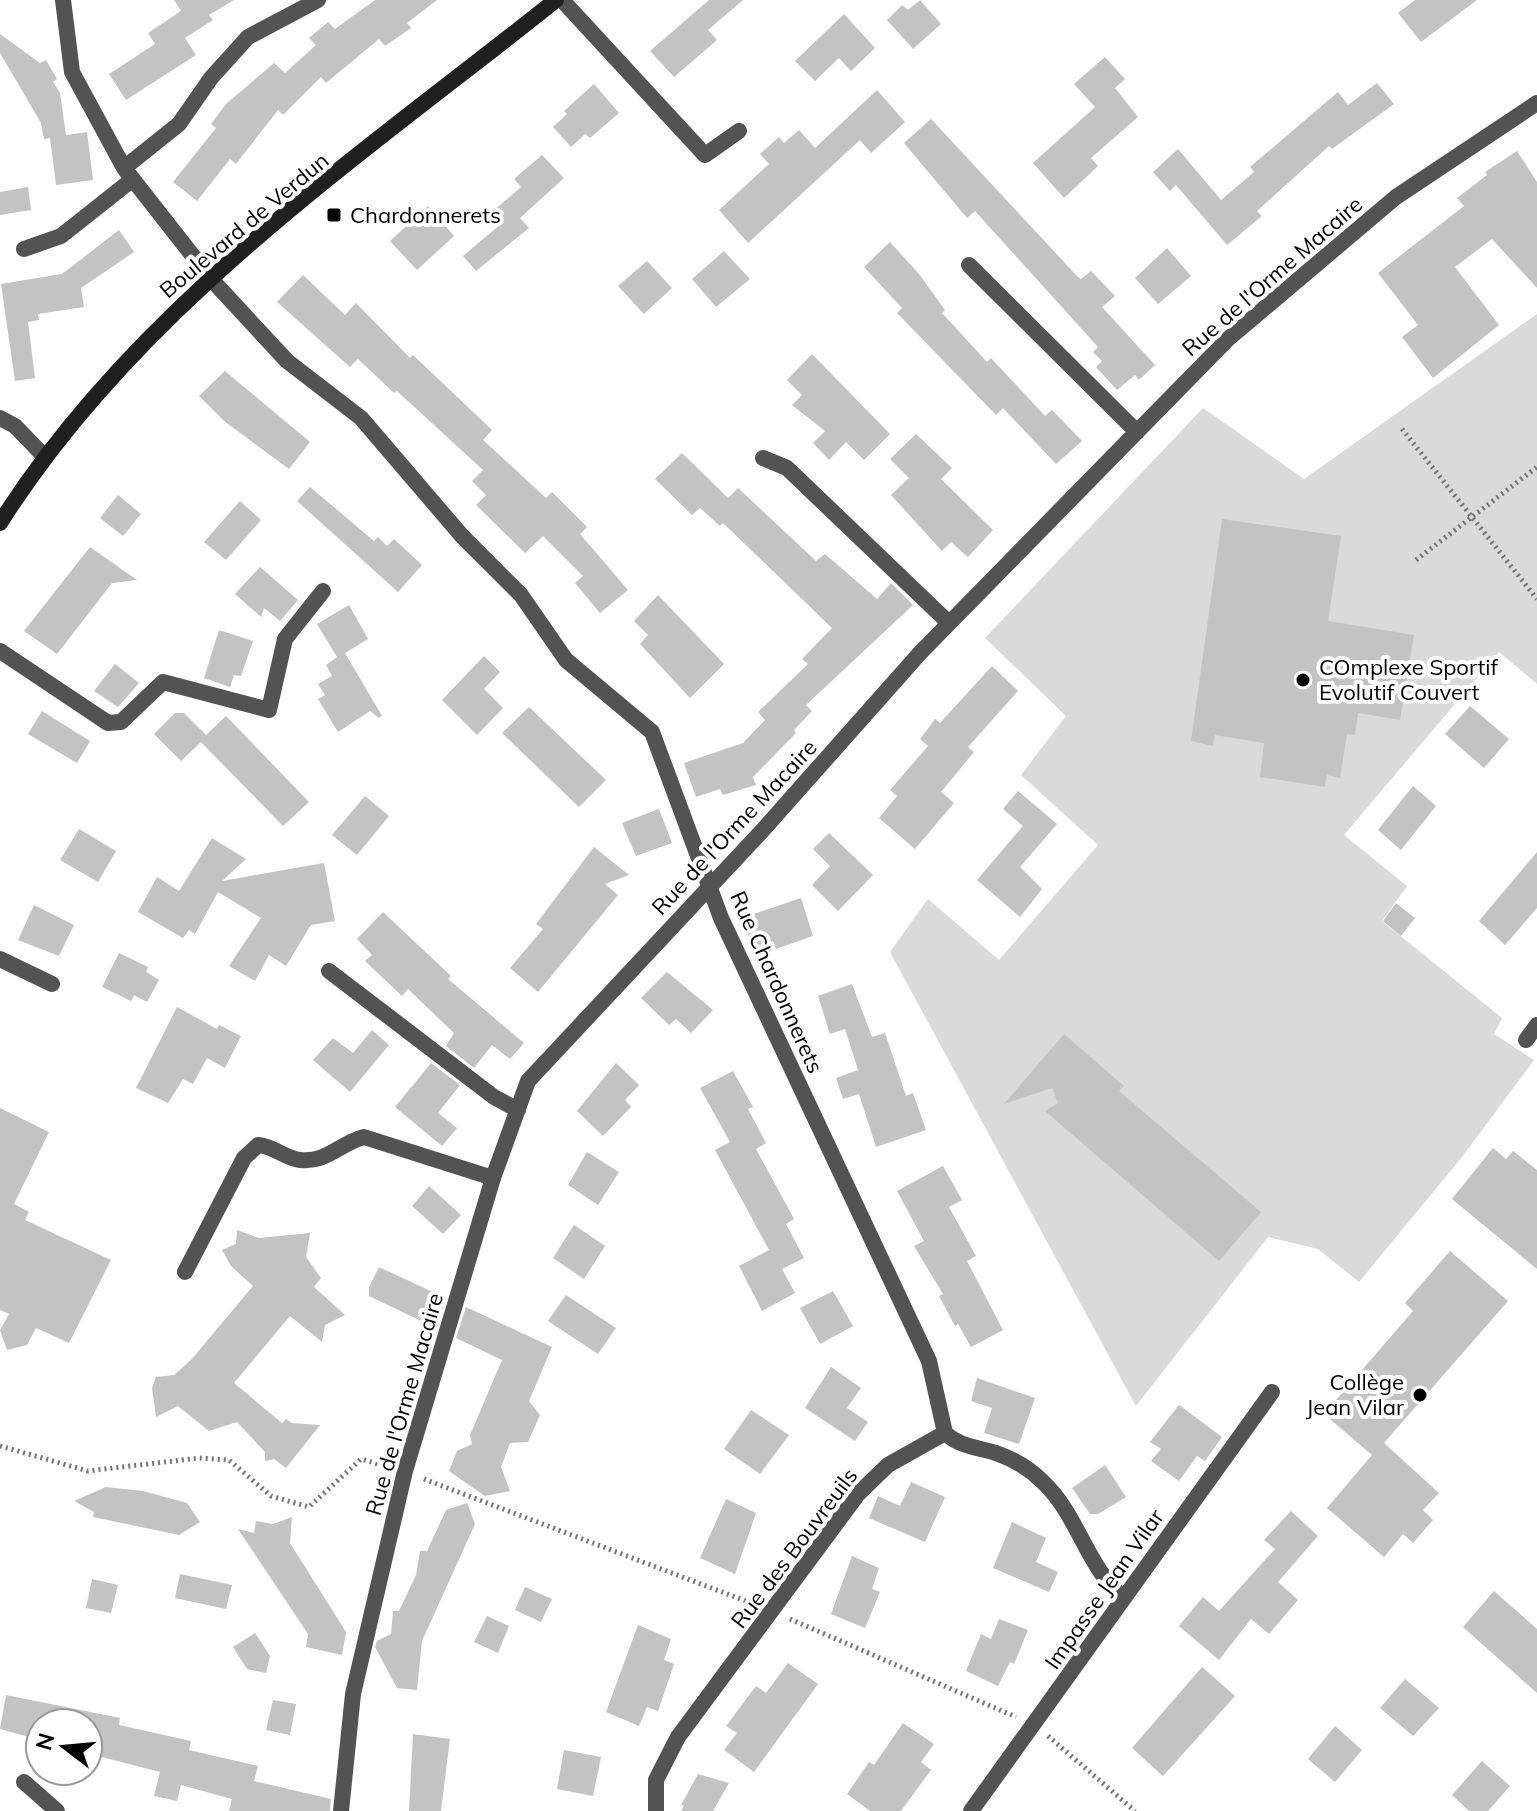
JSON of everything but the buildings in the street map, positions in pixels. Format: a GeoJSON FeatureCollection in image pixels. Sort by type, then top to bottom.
{"type":"FeatureCollection","features":[{"type":"Feature","properties":{"kind":"main road","name":"Boulevard de Verdun"},"geometry":{"type":"LineString","coordinates":[[0,523],[44,456],[127,359],[211,279],[251,243],[559,0]]}},
{"type":"Feature","properties":{"kind":"street","name":"Rue Chardonnerets"},"geometry":{"type":"LineString","coordinates":[[63,0],[72,72],[128,173],[211,279],[287,361],[361,418],[462,536],[521,595],[566,660],[652,732],[727,932],[929,1361],[945,1433]]}},
{"type":"Feature","properties":{"kind":"street"},"geometry":{"type":"LineString","coordinates":[[24,249],[61,236],[128,173],[179,124],[211,78],[248,37],[318,0]]}},
{"type":"Feature","properties":{"kind":"street"},"geometry":{"type":"LineString","coordinates":[[559,0],[705,155],[739,131]]}},
{"type":"Feature","properties":{"kind":"street","name":"Rue de l'Orme Macaire"},"geometry":{"type":"LineString","coordinates":[[341,1811],[353,1694],[405,1471],[493,1178],[528,1081],[949,623],[1228,339],[1396,197],[1537,103]]}},
{"type":"Feature","properties":{"kind":"street"},"geometry":{"type":"LineString","coordinates":[[969,265],[1137,432]]}},
{"type":"Feature","properties":{"kind":"street"},"geometry":{"type":"LineString","coordinates":[[0,418],[15,426],[44,456]]}},
{"type":"Feature","properties":{"kind":"street"},"geometry":{"type":"LineString","coordinates":[[763,458],[787,468],[949,623]]}},
{"type":"Feature","properties":{"kind":"street"},"geometry":{"type":"LineString","coordinates":[[0,651],[108,723],[121,722],[163,682],[269,710],[285,639],[323,591]]}},
{"type":"Feature","properties":{"kind":"street"},"geometry":{"type":"LineString","coordinates":[[0,959],[52,984]]}},
{"type":"Feature","properties":{"kind":"street"},"geometry":{"type":"LineString","coordinates":[[329,971],[494,1097],[518,1110]]}},
{"type":"Feature","properties":{"kind":"street"},"geometry":{"type":"LineString","coordinates":[[1526,1040],[1537,1025]]}},
{"type":"Feature","properties":{"kind":"street"},"geometry":{"type":"LineString","coordinates":[[185,1272],[244,1158],[258,1145],[268,1146],[299,1160],[326,1158],[352,1139],[364,1137],[493,1178]]}},
{"type":"Feature","properties":{"kind":"street","name":"Impasse Jean Vilar"},"geometry":{"type":"LineString","coordinates":[[971,1811],[1272,1392]]}},
{"type":"Feature","properties":{"kind":"street"},"geometry":{"type":"LineString","coordinates":[[945,1433],[962,1444],[1007,1458],[1035,1475],[1068,1511],[1096,1566],[1124,1598]]}},
{"type":"Feature","properties":{"kind":"street","name":"Rue des Bouvreuils"},"geometry":{"type":"LineString","coordinates":[[656,1811],[656,1780],[678,1737],[858,1494],[888,1465],[945,1433]]}},
{"type":"Feature","properties":{"kind":"street"},"geometry":{"type":"LineString","coordinates":[[28,1787],[57,1811]]}},
{"type":"Feature","properties":{"kind":"path"},"geometry":{"type":"LineString","coordinates":[[1402,429],[1537,599]]}},
{"type":"Feature","properties":{"kind":"path"},"geometry":{"type":"LineString","coordinates":[[1416,560],[1537,467]]}},
{"type":"Feature","properties":{"kind":"path"},"geometry":{"type":"LineString","coordinates":[[0,1446],[88,1471],[199,1458],[229,1460],[271,1496],[309,1507],[361,1459],[405,1471]]}},
{"type":"Feature","properties":{"kind":"shaded area"},"geometry":{"type":"Polygon","coordinates":[[[1537,314],[1537,684],[1499,652],[1344,835],[1407,886],[1382,921],[1502,1018],[1494,1034],[1534,1060],[1462,1157],[1359,1282],[1318,1249],[1268,1237],[1136,1406],[890,952],[928,899],[999,960],[1098,845],[1021,775],[1066,716],[985,638],[1203,408],[1304,479],[1537,314]]]}},
{"type":"Feature","properties":{"kind":"place","name":"Chardonnerets"},"geometry":{"type":"Point","coordinates":[334,215]}},
{"type":"Feature","properties":{"kind":"place","name":"COmplexe Sportif Evolutif Couvert"},"geometry":{"type":"Point","coordinates":[1303,680]}},
{"type":"Feature","properties":{"kind":"place","name":"Collège Jean Vilar"},"geometry":{"type":"Point","coordinates":[1420,1395]}}]}
